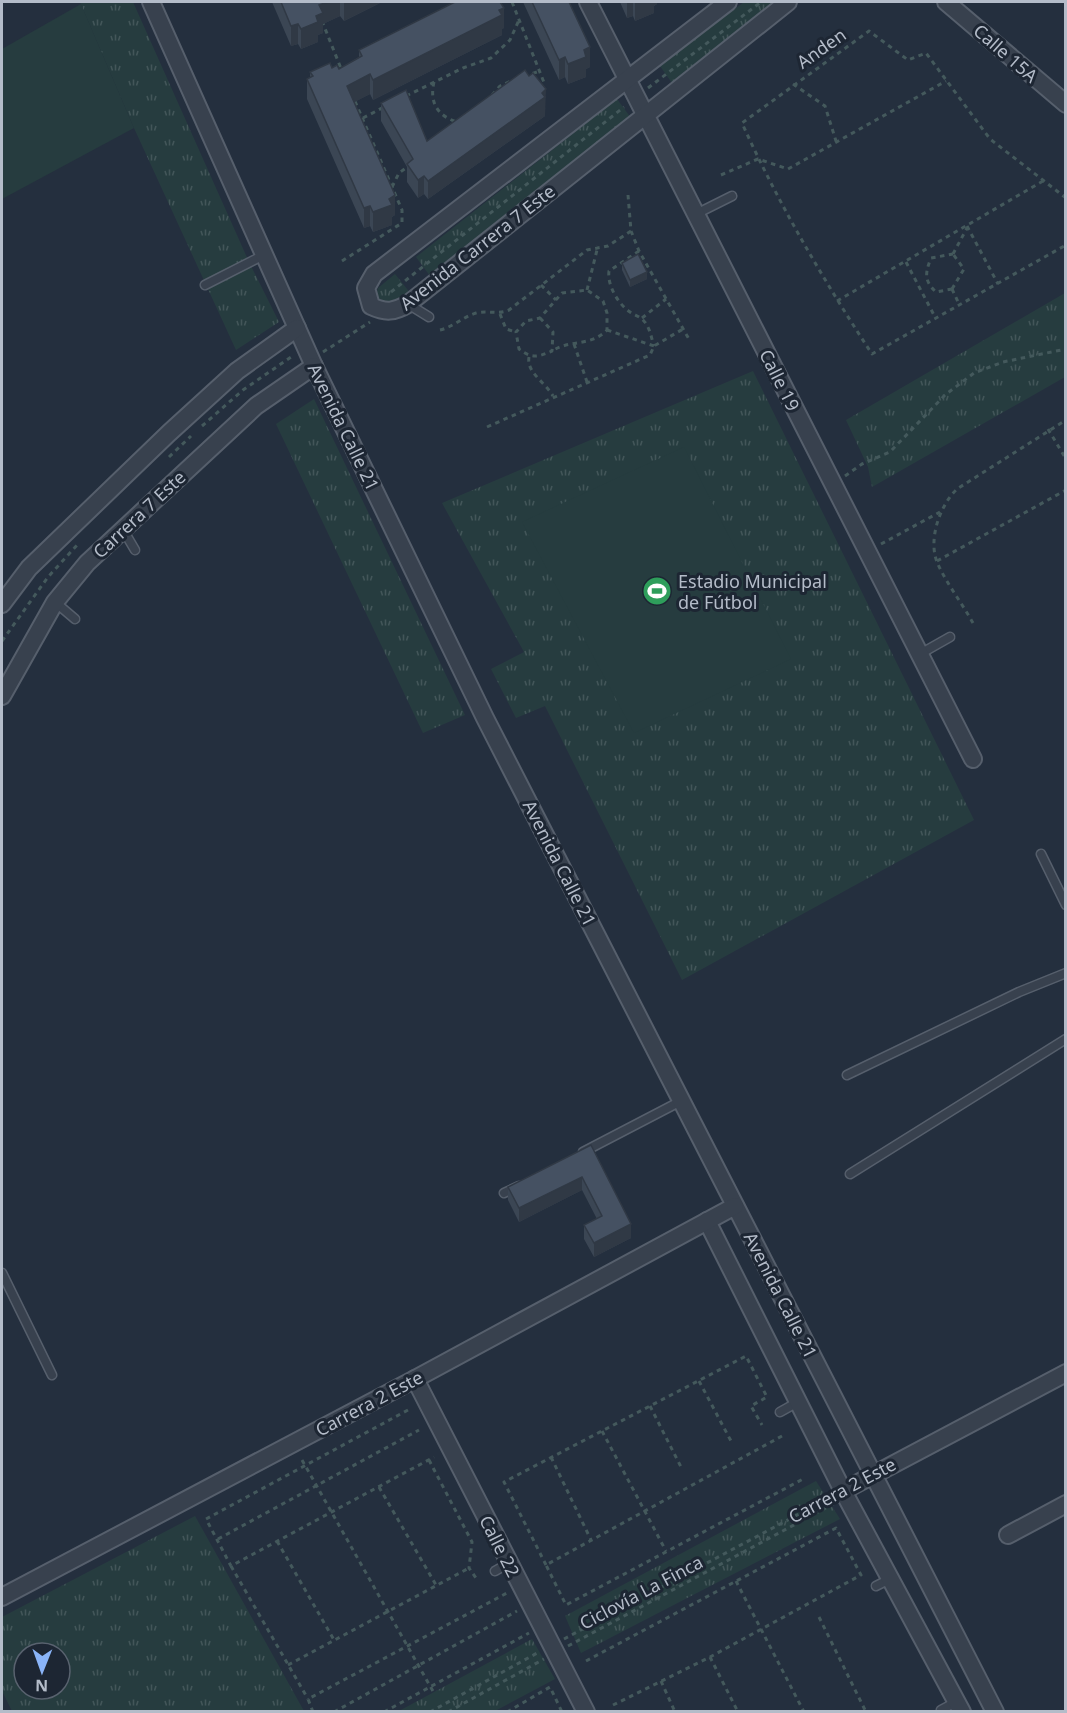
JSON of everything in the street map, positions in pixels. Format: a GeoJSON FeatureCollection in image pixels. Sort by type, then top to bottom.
{"type":"FeatureCollection","features":[{"type":"Feature","properties":{"kind":"street","name":"Avenida Calle 21"},"geometry":{"type":"LineString","coordinates":[[151,2],[310,357],[485,718],[995,1712]]}},
{"type":"Feature","properties":{"kind":"street","name":"Calle 19"},"geometry":{"type":"LineString","coordinates":[[588,2],[973,759]]}},
{"type":"Feature","properties":{"kind":"street","name":"Avenida Carrera 7 Este"},"geometry":{"type":"LineString","coordinates":[[728,2],[374,274],[366,288],[371,306],[384,313],[397,311],[408,304],[644,114],[788,2]]}},
{"type":"Feature","properties":{"kind":"street","name":"Calle 15A"},"geometry":{"type":"LineString","coordinates":[[946,2],[1065,104]]}},
{"type":"Feature","properties":{"kind":"street","name":"Carrera 7 Este"},"geometry":{"type":"LineString","coordinates":[[2,604],[29,568],[169,433],[237,370],[297,328]]}},
{"type":"Feature","properties":{"kind":"street","name":"Carrera 7 Este"},"geometry":{"type":"LineString","coordinates":[[2,696],[55,602],[87,563],[122,528],[310,357]]}},
{"type":"Feature","properties":{"kind":"street","name":"Carrera 2 Este"},"geometry":{"type":"LineString","coordinates":[[2,1597],[415,1379],[735,1206]]}},
{"type":"Feature","properties":{"kind":"street","name":"Avenida Calle 21"},"geometry":{"type":"LineString","coordinates":[[707,1221],[845,1494],[883,1582],[959,1707]]}},
{"type":"Feature","properties":{"kind":"street","name":"Carrera 2 Este"},"geometry":{"type":"LineString","coordinates":[[845,1494],[873,1473],[1065,1373]]}},
{"type":"Feature","properties":{"kind":"street","name":"Calle 22"},"geometry":{"type":"LineString","coordinates":[[415,1379],[502,1567],[554,1648],[586,1712]]}},
{"type":"Feature","properties":{"kind":"street"},"geometry":{"type":"LineString","coordinates":[[1008,1535],[1065,1504]]}},
{"type":"Feature","properties":{"kind":"lane"},"geometry":{"type":"LineString","coordinates":[[696,214],[732,196]]}},
{"type":"Feature","properties":{"kind":"lane"},"geometry":{"type":"LineString","coordinates":[[205,285],[264,255]]}},
{"type":"Feature","properties":{"kind":"lane"},"geometry":{"type":"LineString","coordinates":[[408,304],[429,317]]}},
{"type":"Feature","properties":{"kind":"lane"},"geometry":{"type":"LineString","coordinates":[[122,528],[135,550]]}},
{"type":"Feature","properties":{"kind":"lane"},"geometry":{"type":"LineString","coordinates":[[55,602],[75,619]]}},
{"type":"Feature","properties":{"kind":"lane"},"geometry":{"type":"LineString","coordinates":[[920,654],[950,637]]}},
{"type":"Feature","properties":{"kind":"lane"},"geometry":{"type":"LineString","coordinates":[[1041,854],[1065,904]]}},
{"type":"Feature","properties":{"kind":"lane"},"geometry":{"type":"LineString","coordinates":[[847,1076],[1065,973]]}},
{"type":"Feature","properties":{"kind":"lane"},"geometry":{"type":"LineString","coordinates":[[850,1174],[1065,1039]]}},
{"type":"Feature","properties":{"kind":"lane"},"geometry":{"type":"LineString","coordinates":[[577,1155],[681,1101]]}},
{"type":"Feature","properties":{"kind":"lane"},"geometry":{"type":"LineString","coordinates":[[504,1193],[525,1182]]}},
{"type":"Feature","properties":{"kind":"lane"},"geometry":{"type":"LineString","coordinates":[[2,1273],[52,1375]]}},
{"type":"Feature","properties":{"kind":"lane"},"geometry":{"type":"LineString","coordinates":[[780,1412],[798,1402]]}},
{"type":"Feature","properties":{"kind":"lane"},"geometry":{"type":"LineString","coordinates":[[941,1710],[959,1707]]}},
{"type":"Feature","properties":{"kind":"path"},"geometry":{"type":"LineString","coordinates":[[512,2],[545,85]]}},
{"type":"Feature","properties":{"kind":"path"},"geometry":{"type":"LineString","coordinates":[[391,292],[635,97],[761,2]]}},
{"type":"Feature","properties":{"kind":"path"},"geometry":{"type":"LineString","coordinates":[[318,12],[345,78]]}},
{"type":"Feature","properties":{"kind":"path"},"geometry":{"type":"LineString","coordinates":[[403,98],[434,81],[491,58],[510,40],[519,20]]}},
{"type":"Feature","properties":{"kind":"path","name":"Anden"},"geometry":{"type":"LineString","coordinates":[[1065,198],[990,139],[926,53],[908,60],[869,31],[742,123],[758,159],[837,301],[872,354],[1065,245]]}},
{"type":"Feature","properties":{"kind":"path"},"geometry":{"type":"LineString","coordinates":[[489,99],[500,86],[540,71]]}},
{"type":"Feature","properties":{"kind":"path"},"geometry":{"type":"LineString","coordinates":[[434,81],[432,92],[440,115],[465,125]]}},
{"type":"Feature","properties":{"kind":"path"},"geometry":{"type":"LineString","coordinates":[[721,175],[758,159],[788,169],[946,81]]}},
{"type":"Feature","properties":{"kind":"path","name":"Anden"},"geometry":{"type":"LineString","coordinates":[[794,84],[825,106],[836,141]]}},
{"type":"Feature","properties":{"kind":"path"},"geometry":{"type":"LineString","coordinates":[[342,261],[402,223],[402,210],[354,98]]}},
{"type":"Feature","properties":{"kind":"path"},"geometry":{"type":"LineString","coordinates":[[362,118],[393,103]]}},
{"type":"Feature","properties":{"kind":"path"},"geometry":{"type":"LineString","coordinates":[[392,187],[399,173],[416,160]]}},
{"type":"Feature","properties":{"kind":"path"},"geometry":{"type":"LineString","coordinates":[[837,301],[1044,181]]}},
{"type":"Feature","properties":{"kind":"path"},"geometry":{"type":"LineString","coordinates":[[628,195],[631,231],[639,250],[690,341]]}},
{"type":"Feature","properties":{"kind":"path"},"geometry":{"type":"LineString","coordinates":[[953,254],[968,226]]}},
{"type":"Feature","properties":{"kind":"path"},"geometry":{"type":"LineString","coordinates":[[968,226],[998,284]]}},
{"type":"Feature","properties":{"kind":"path"},"geometry":{"type":"LineString","coordinates":[[440,330],[452,327],[474,314],[489,311],[500,314],[587,250],[598,246],[608,246],[631,231]]}},
{"type":"Feature","properties":{"kind":"path"},"geometry":{"type":"LineString","coordinates":[[587,290],[598,246]]}},
{"type":"Feature","properties":{"kind":"path"},"geometry":{"type":"LineString","coordinates":[[639,250],[609,271],[608,279],[618,300],[628,311],[642,318],[654,346]]}},
{"type":"Feature","properties":{"kind":"path"},"geometry":{"type":"LineString","coordinates":[[953,254],[964,269],[952,289],[936,292],[927,284],[925,271],[931,258],[953,254]]}},
{"type":"Feature","properties":{"kind":"path"},"geometry":{"type":"LineString","coordinates":[[906,262],[935,317]]}},
{"type":"Feature","properties":{"kind":"path"},"geometry":{"type":"LineString","coordinates":[[542,285],[556,300]]}},
{"type":"Feature","properties":{"kind":"path"},"geometry":{"type":"LineString","coordinates":[[952,289],[959,304]]}},
{"type":"Feature","properties":{"kind":"path"},"geometry":{"type":"LineString","coordinates":[[587,290],[603,301],[607,312],[607,330],[594,341],[563,344],[540,357],[529,357],[519,349],[516,332],[526,321],[540,318],[562,293],[587,290]]}},
{"type":"Feature","properties":{"kind":"path"},"geometry":{"type":"LineString","coordinates":[[642,318],[666,299]]}},
{"type":"Feature","properties":{"kind":"path"},"geometry":{"type":"LineString","coordinates":[[163,462],[243,390],[310,357],[384,313]]}},
{"type":"Feature","properties":{"kind":"path"},"geometry":{"type":"LineString","coordinates":[[500,314],[506,329],[516,332]]}},
{"type":"Feature","properties":{"kind":"path"},"geometry":{"type":"LineString","coordinates":[[540,318],[553,332],[555,341],[552,351]]}},
{"type":"Feature","properties":{"kind":"path"},"geometry":{"type":"LineString","coordinates":[[487,427],[650,355],[654,346],[683,329]]}},
{"type":"Feature","properties":{"kind":"path"},"geometry":{"type":"LineString","coordinates":[[607,330],[654,346]]}},
{"type":"Feature","properties":{"kind":"path"},"geometry":{"type":"LineString","coordinates":[[574,344],[587,382]]}},
{"type":"Feature","properties":{"kind":"path"},"geometry":{"type":"LineString","coordinates":[[833,484],[862,464],[890,452],[945,395],[974,373],[1003,362],[1065,349]]}},
{"type":"Feature","properties":{"kind":"path"},"geometry":{"type":"LineString","coordinates":[[529,357],[528,365],[531,371],[540,377],[553,396]]}},
{"type":"Feature","properties":{"kind":"path"},"geometry":{"type":"LineString","coordinates":[[973,623],[937,561],[936,530],[940,512],[947,498],[957,489],[1065,420]]}},
{"type":"Feature","properties":{"kind":"path"},"geometry":{"type":"LineString","coordinates":[[1048,429],[1065,459]]}},
{"type":"Feature","properties":{"kind":"path"},"geometry":{"type":"LineString","coordinates":[[937,561],[1052,494],[1065,490]]}},
{"type":"Feature","properties":{"kind":"path"},"geometry":{"type":"LineString","coordinates":[[867,551],[940,512]]}},
{"type":"Feature","properties":{"kind":"path"},"geometry":{"type":"LineString","coordinates":[[2,641],[48,577],[82,540]]}},
{"type":"Feature","properties":{"kind":"path"},"geometry":{"type":"LineString","coordinates":[[762,1425],[751,1406],[767,1396],[746,1356],[504,1482],[566,1605],[805,1478]]}},
{"type":"Feature","properties":{"kind":"path"},"geometry":{"type":"LineString","coordinates":[[699,1381],[731,1441]]}},
{"type":"Feature","properties":{"kind":"path"},"geometry":{"type":"LineString","coordinates":[[650,1406],[682,1469]]}},
{"type":"Feature","properties":{"kind":"path"},"geometry":{"type":"LineString","coordinates":[[313,1712],[308,1699],[206,1519],[408,1410]]}},
{"type":"Feature","properties":{"kind":"path"},"geometry":{"type":"LineString","coordinates":[[217,1539],[419,1430]]}},
{"type":"Feature","properties":{"kind":"path"},"geometry":{"type":"LineString","coordinates":[[602,1431],[666,1551]]}},
{"type":"Feature","properties":{"kind":"path"},"geometry":{"type":"LineString","coordinates":[[546,1565],[782,1436]]}},
{"type":"Feature","properties":{"kind":"path"},"geometry":{"type":"LineString","coordinates":[[231,1566],[434,1457]]}},
{"type":"Feature","properties":{"kind":"path"},"geometry":{"type":"LineString","coordinates":[[551,1457],[591,1540]]}},
{"type":"Feature","properties":{"kind":"path"},"geometry":{"type":"LineString","coordinates":[[302,1460],[434,1693]]}},
{"type":"Feature","properties":{"kind":"path"},"geometry":{"type":"LineString","coordinates":[[429,1460],[472,1542],[469,1568],[478,1581]]}},
{"type":"Feature","properties":{"kind":"path"},"geometry":{"type":"LineString","coordinates":[[379,1486],[436,1585]]}},
{"type":"Feature","properties":{"kind":"path","name":"Carrera 2 Este"},"geometry":{"type":"LineString","coordinates":[[430,1712],[845,1494]]}},
{"type":"Feature","properties":{"kind":"path","name":"Ciclovía La Finca"},"geometry":{"type":"LineString","coordinates":[[448,1712],[554,1648],[845,1494]]}},
{"type":"Feature","properties":{"kind":"path"},"geometry":{"type":"LineString","coordinates":[[586,1661],[836,1528],[861,1575],[710,1657],[609,1707]]}},
{"type":"Feature","properties":{"kind":"path"},"geometry":{"type":"LineString","coordinates":[[277,1541],[334,1640]]}},
{"type":"Feature","properties":{"kind":"path"},"geometry":{"type":"LineString","coordinates":[[288,1665],[469,1568]]}},
{"type":"Feature","properties":{"kind":"path"},"geometry":{"type":"LineString","coordinates":[[736,1581],[804,1712]]}},
{"type":"Feature","properties":{"kind":"path"},"geometry":{"type":"LineString","coordinates":[[308,1699],[407,1644],[507,1593]]}},
{"type":"Feature","properties":{"kind":"path"},"geometry":{"type":"LineString","coordinates":[[334,1712],[517,1611]]}},
{"type":"Feature","properties":{"kind":"path"},"geometry":{"type":"LineString","coordinates":[[819,1617],[866,1712]]}},
{"type":"Feature","properties":{"kind":"path"},"geometry":{"type":"LineString","coordinates":[[384,1712],[529,1632]]}},
{"type":"Feature","properties":{"kind":"path"},"geometry":{"type":"LineString","coordinates":[[710,1657],[738,1712]]}},
{"type":"Feature","properties":{"kind":"path"},"geometry":{"type":"LineString","coordinates":[[661,1682],[675,1712]]}},
{"type":"Feature","properties":{"kind":"path"},"geometry":{"type":"LineString","coordinates":[[507,1712],[550,1687],[562,1712]]}},
{"type":"Feature","properties":{"kind":"green space"},"geometry":{"type":"Polygon","coordinates":[[[80,2],[133,2],[249,262],[279,322],[236,350],[134,128],[80,2]]]}},
{"type":"Feature","properties":{"kind":"green space"},"geometry":{"type":"Polygon","coordinates":[[[744,2],[779,2],[672,83],[660,66],[744,2]]]}},
{"type":"Feature","properties":{"kind":"green space"},"geometry":{"type":"Polygon","coordinates":[[[81,4],[134,128],[2,199],[2,49],[81,4]]]}},
{"type":"Feature","properties":{"kind":"green space"},"geometry":{"type":"Polygon","coordinates":[[[617,99],[631,118],[430,276],[416,257],[617,99]]]}},
{"type":"Feature","properties":{"kind":"green space"},"geometry":{"type":"Polygon","coordinates":[[[395,274],[411,294],[398,304],[381,303],[376,295],[378,288],[395,274]]]}},
{"type":"Feature","properties":{"kind":"green space"},"geometry":{"type":"Polygon","coordinates":[[[1065,293],[1065,377],[872,487],[868,467],[846,420],[1065,293]]]}},
{"type":"Feature","properties":{"kind":"green space"},"geometry":{"type":"Polygon","coordinates":[[[753,371],[974,820],[682,980],[545,706],[516,718],[491,669],[524,652],[442,503],[753,371]]]}},
{"type":"Feature","properties":{"kind":"green space"},"geometry":{"type":"Polygon","coordinates":[[[314,399],[465,715],[423,733],[276,424],[314,399]]]}},
{"type":"Feature","properties":{"kind":"green space","name":"Estadio Municipal de Fútbol"},"geometry":{"type":"Polygon","coordinates":[[[684,447],[791,659],[634,733],[522,522],[684,447]]]}},
{"type":"Feature","properties":{"kind":"green space"},"geometry":{"type":"Polygon","coordinates":[[[816,1481],[840,1519],[581,1653],[565,1616],[816,1481]]]}},
{"type":"Feature","properties":{"kind":"green space"},"geometry":{"type":"Polygon","coordinates":[[[195,1516],[304,1711],[12,1711],[2,1691],[2,1617],[195,1516]]]}},
{"type":"Feature","properties":{"kind":"green space"},"geometry":{"type":"Polygon","coordinates":[[[532,1639],[555,1679],[495,1711],[399,1711],[532,1639]]]}},
{"type":"Feature","properties":{"kind":"building"},"geometry":{"type":"Polygon","coordinates":[[[281,2],[328,2],[319,5],[323,13],[316,16],[318,22],[301,29],[298,24],[291,26],[281,2]]]}},
{"type":"Feature","properties":{"kind":"building"},"geometry":{"type":"Polygon","coordinates":[[[455,2],[500,2],[504,8],[499,10],[502,15],[373,80],[370,74],[347,86],[395,195],[389,199],[392,205],[373,212],[370,206],[364,208],[307,79],[313,76],[310,72],[330,63],[332,68],[337,65],[339,69],[362,56],[359,50],[455,2]]]}},
{"type":"Feature","properties":{"kind":"building"},"geometry":{"type":"Polygon","coordinates":[[[532,2],[569,2],[590,47],[584,50],[586,57],[568,64],[565,57],[559,60],[532,2]]]}},
{"type":"Feature","properties":{"kind":"building"},"geometry":{"type":"Polygon","coordinates":[[[525,70],[529,76],[533,73],[546,89],[542,93],[545,97],[428,181],[424,176],[418,180],[407,164],[413,159],[381,103],[406,90],[427,141],[525,70]]]}},
{"type":"Feature","properties":{"kind":"building"},"geometry":{"type":"Polygon","coordinates":[[[638,254],[647,272],[630,280],[622,263],[638,254]]]}},
{"type":"Feature","properties":{"kind":"building"},"geometry":{"type":"Polygon","coordinates":[[[591,1145],[631,1224],[594,1243],[584,1225],[602,1216],[582,1177],[519,1208],[508,1187],[591,1145]]]}},
{"type":"Feature","properties":{"kind":"place","name":"Estadio Municipal de Fútbol"},"geometry":{"type":"Point","coordinates":[657,591]}}]}
